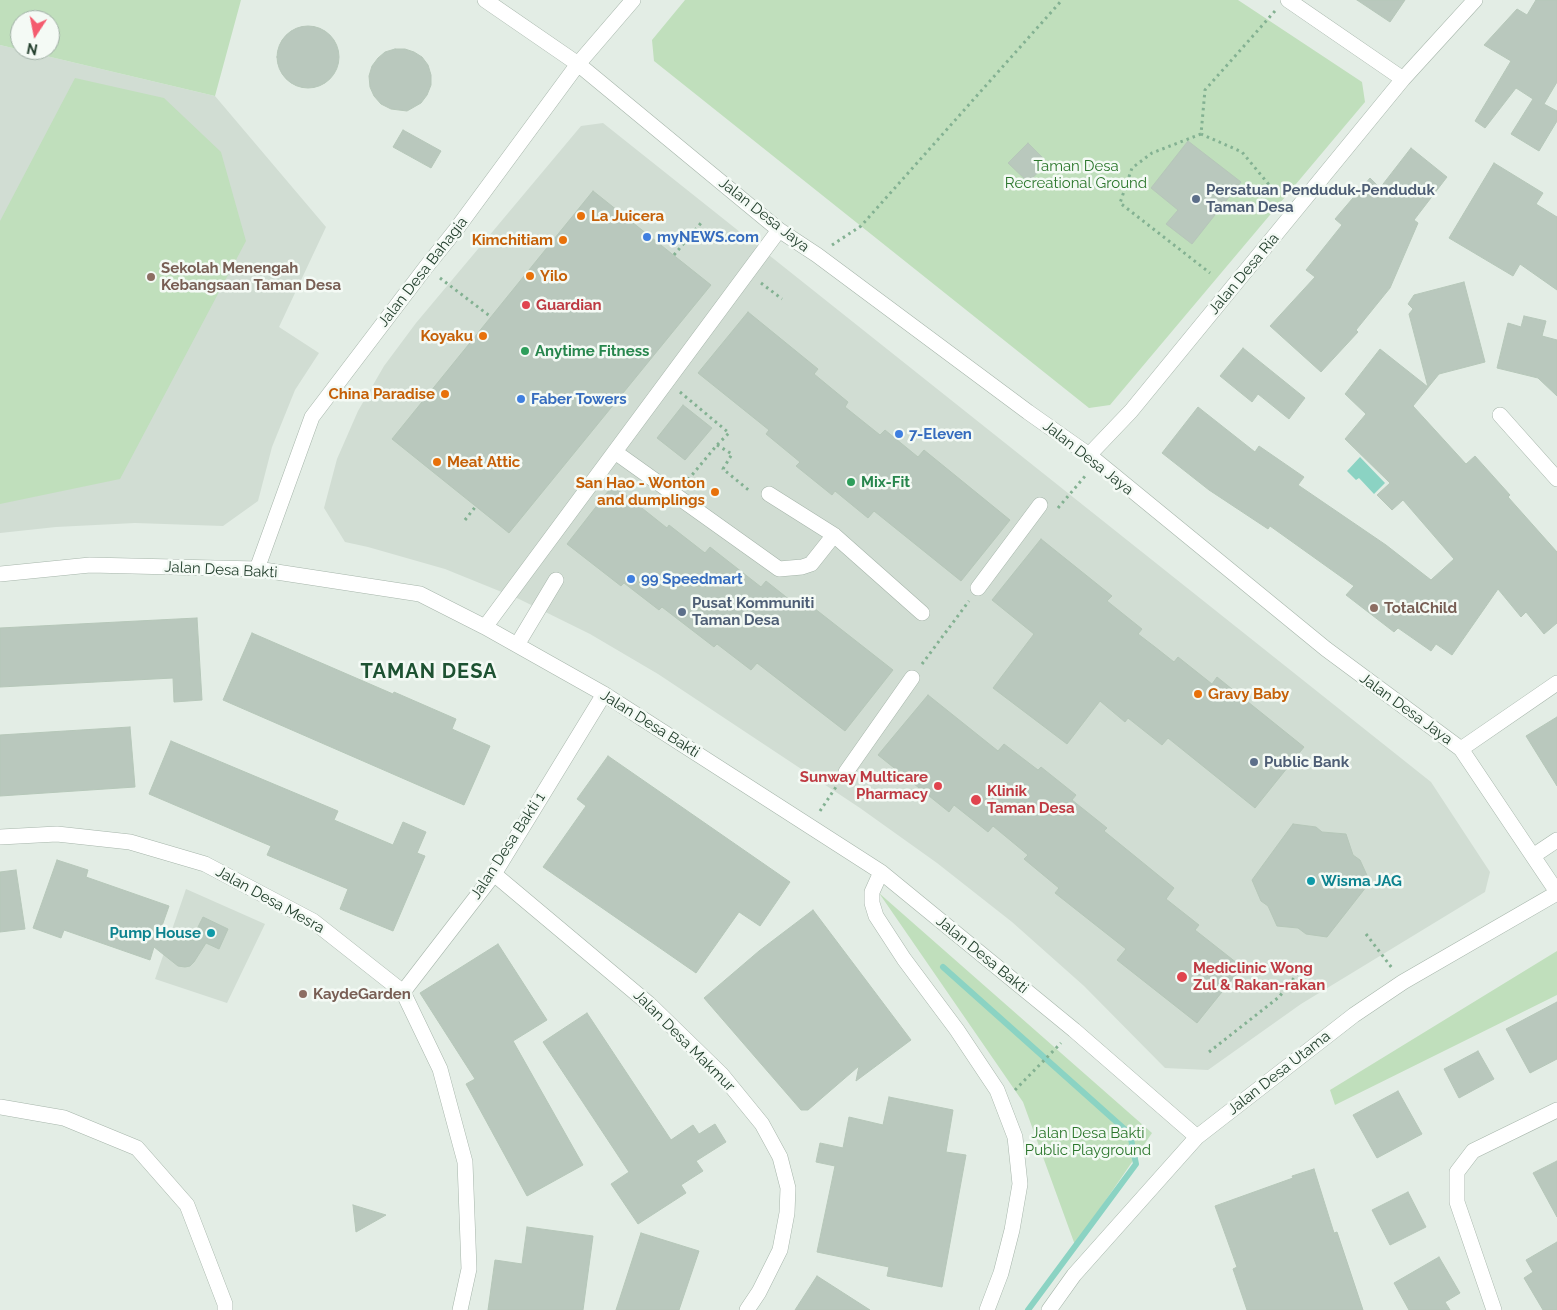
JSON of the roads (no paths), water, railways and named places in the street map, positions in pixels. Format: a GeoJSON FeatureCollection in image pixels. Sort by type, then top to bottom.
{"type":"FeatureCollection","features":[{"type":"Feature","properties":{"kind":"street","name":"Jalan Desa Jaya"},"geometry":{"type":"LineString","coordinates":[[485,0],[578,64],[779,230],[817,255],[1093,459],[1326,649],[1461,749],[1557,892]]}},
{"type":"Feature","properties":{"kind":"street","name":"Jalan Desa Bahagia"},"geometry":{"type":"LineString","coordinates":[[257,569],[312,417],[455,231],[578,64],[633,0]]}},
{"type":"Feature","properties":{"kind":"street"},"geometry":{"type":"LineString","coordinates":[[1288,0],[1403,79]]}},
{"type":"Feature","properties":{"kind":"street","name":"Jalan Desa Ria"},"geometry":{"type":"LineString","coordinates":[[1093,459],[1403,79],[1475,0]]}},
{"type":"Feature","properties":{"kind":"street"},"geometry":{"type":"LineString","coordinates":[[485,627],[779,230]]}},
{"type":"Feature","properties":{"kind":"street"},"geometry":{"type":"LineString","coordinates":[[1500,415],[1557,480]]}},
{"type":"Feature","properties":{"kind":"street"},"geometry":{"type":"LineString","coordinates":[[615,452],[779,569],[802,567],[811,564],[834,535]]}},
{"type":"Feature","properties":{"kind":"street"},"geometry":{"type":"LineString","coordinates":[[769,494],[834,535],[922,613]]}},
{"type":"Feature","properties":{"kind":"street"},"geometry":{"type":"LineString","coordinates":[[978,588],[1040,505]]}},
{"type":"Feature","properties":{"kind":"street","name":"Jalan Desa Bakti"},"geometry":{"type":"LineString","coordinates":[[0,574],[90,565],[257,569],[420,594],[485,627],[604,694],[881,872],[1074,1030],[1197,1137]]}},
{"type":"Feature","properties":{"kind":"street"},"geometry":{"type":"LineString","coordinates":[[517,645],[556,580]]}},
{"type":"Feature","properties":{"kind":"street"},"geometry":{"type":"LineString","coordinates":[[846,772],[912,678]]}},
{"type":"Feature","properties":{"kind":"street"},"geometry":{"type":"LineString","coordinates":[[1461,749],[1557,683]]}},
{"type":"Feature","properties":{"kind":"street","name":"Jalan Desa Bakti 1"},"geometry":{"type":"LineString","coordinates":[[403,992],[494,874],[604,694]]}},
{"type":"Feature","properties":{"kind":"street","name":"Jalan Desa Mesra"},"geometry":{"type":"LineString","coordinates":[[0,837],[58,834],[130,842],[205,864],[313,921],[403,992],[440,1069],[465,1162],[469,1269],[460,1310]]}},
{"type":"Feature","properties":{"kind":"street"},"geometry":{"type":"LineString","coordinates":[[1533,856],[1557,840]]}},
{"type":"Feature","properties":{"kind":"street"},"geometry":{"type":"LineString","coordinates":[[881,872],[872,892],[872,903],[876,916],[904,959],[957,1030],[997,1090],[1015,1137],[1020,1184],[1001,1273],[987,1310]]}},
{"type":"Feature","properties":{"kind":"street","name":"Jalan Desa Makmur"},"geometry":{"type":"LineString","coordinates":[[494,874],[649,1004],[722,1075],[762,1124],[780,1157],[788,1188],[787,1213],[780,1250],[759,1292],[747,1310]]}},
{"type":"Feature","properties":{"kind":"street","name":"Jalan Desa Utama"},"geometry":{"type":"LineString","coordinates":[[1049,1310],[1074,1275],[1197,1137],[1354,1016],[1403,982],[1557,892]]}},
{"type":"Feature","properties":{"kind":"street"},"geometry":{"type":"LineString","coordinates":[[0,1107],[64,1118],[137,1148],[187,1205],[226,1310]]}},
{"type":"Feature","properties":{"kind":"street"},"geometry":{"type":"LineString","coordinates":[[1494,1310],[1457,1202],[1457,1172],[1474,1151],[1557,1110]]}},
{"type":"Feature","properties":{"kind":"water"},"geometry":{"type":"Polygon","coordinates":[[[1360,457],[1385,483],[1374,494],[1359,478],[1356,480],[1347,471],[1360,457]]]}},
{"type":"Feature","properties":{"kind":"waterway"},"geometry":{"type":"LineString","coordinates":[[943,967],[1130,1134],[1136,1164],[1028,1310]]}},
{"type":"Feature","properties":{"kind":"place","name":"Persatuan Penduduk-Penduduk Taman Desa"},"geometry":{"type":"Point","coordinates":[1196,199]}},
{"type":"Feature","properties":{"kind":"place","name":"La Juicera"},"geometry":{"type":"Point","coordinates":[581,216]}},
{"type":"Feature","properties":{"kind":"place","name":"myNEWS.com"},"geometry":{"type":"Point","coordinates":[647,237]}},
{"type":"Feature","properties":{"kind":"place","name":"Kimchitiam"},"geometry":{"type":"Point","coordinates":[563,240]}},
{"type":"Feature","properties":{"kind":"place","name":"Yilo"},"geometry":{"type":"Point","coordinates":[530,276]}},
{"type":"Feature","properties":{"kind":"place","name":"Sekolah Menengah Kebangsaan Taman Desa"},"geometry":{"type":"Point","coordinates":[151,277]}},
{"type":"Feature","properties":{"kind":"place","name":"Guardian"},"geometry":{"type":"Point","coordinates":[526,305]}},
{"type":"Feature","properties":{"kind":"place","name":"Koyaku"},"geometry":{"type":"Point","coordinates":[483,336]}},
{"type":"Feature","properties":{"kind":"place","name":"Anytime Fitness"},"geometry":{"type":"Point","coordinates":[525,351]}},
{"type":"Feature","properties":{"kind":"place","name":"China Paradise"},"geometry":{"type":"Point","coordinates":[445,394]}},
{"type":"Feature","properties":{"kind":"place","name":"Faber Towers"},"geometry":{"type":"Point","coordinates":[521,399]}},
{"type":"Feature","properties":{"kind":"place","name":"7-Eleven"},"geometry":{"type":"Point","coordinates":[899,434]}},
{"type":"Feature","properties":{"kind":"place","name":"Meat Attic"},"geometry":{"type":"Point","coordinates":[437,462]}},
{"type":"Feature","properties":{"kind":"place","name":"Mix-Fit"},"geometry":{"type":"Point","coordinates":[851,482]}},
{"type":"Feature","properties":{"kind":"place","name":"San Hao - Wonton and dumplings"},"geometry":{"type":"Point","coordinates":[715,492]}},
{"type":"Feature","properties":{"kind":"place","name":"99 Speedmart"},"geometry":{"type":"Point","coordinates":[631,579]}},
{"type":"Feature","properties":{"kind":"place","name":"TotalChild"},"geometry":{"type":"Point","coordinates":[1374,608]}},
{"type":"Feature","properties":{"kind":"place","name":"Pusat Kommuniti Taman Desa"},"geometry":{"type":"Point","coordinates":[682,612]}},
{"type":"Feature","properties":{"kind":"place","name":"Gravy Baby"},"geometry":{"type":"Point","coordinates":[1198,694]}},
{"type":"Feature","properties":{"kind":"place","name":"Public Bank"},"geometry":{"type":"Point","coordinates":[1254,762]}},
{"type":"Feature","properties":{"kind":"place","name":"Sunway Multicare Pharmacy"},"geometry":{"type":"Point","coordinates":[938,786]}},
{"type":"Feature","properties":{"kind":"place","name":"Klinik Taman Desa"},"geometry":{"type":"Point","coordinates":[976,800]}},
{"type":"Feature","properties":{"kind":"place","name":"Wisma JAG"},"geometry":{"type":"Point","coordinates":[1311,881]}},
{"type":"Feature","properties":{"kind":"place","name":"Pump House"},"geometry":{"type":"Point","coordinates":[211,933]}},
{"type":"Feature","properties":{"kind":"place","name":"Mediclinic Wong Zul & Rakan-rakan"},"geometry":{"type":"Point","coordinates":[1182,977]}},
{"type":"Feature","properties":{"kind":"place","name":"KaydeGarden"},"geometry":{"type":"Point","coordinates":[303,994]}},
{"type":"Feature","properties":{"kind":"district","name":"TAMAN DESA"},"geometry":{"type":"Point","coordinates":[429,672]}},
{"type":"Feature","properties":{"kind":"park label","name":"Taman Desa Recreational Ground"},"geometry":{"type":"Point","coordinates":[1076,174]}},
{"type":"Feature","properties":{"kind":"park label","name":"Jalan Desa Bakti Public Playground"},"geometry":{"type":"Point","coordinates":[1088,1142]}}]}
